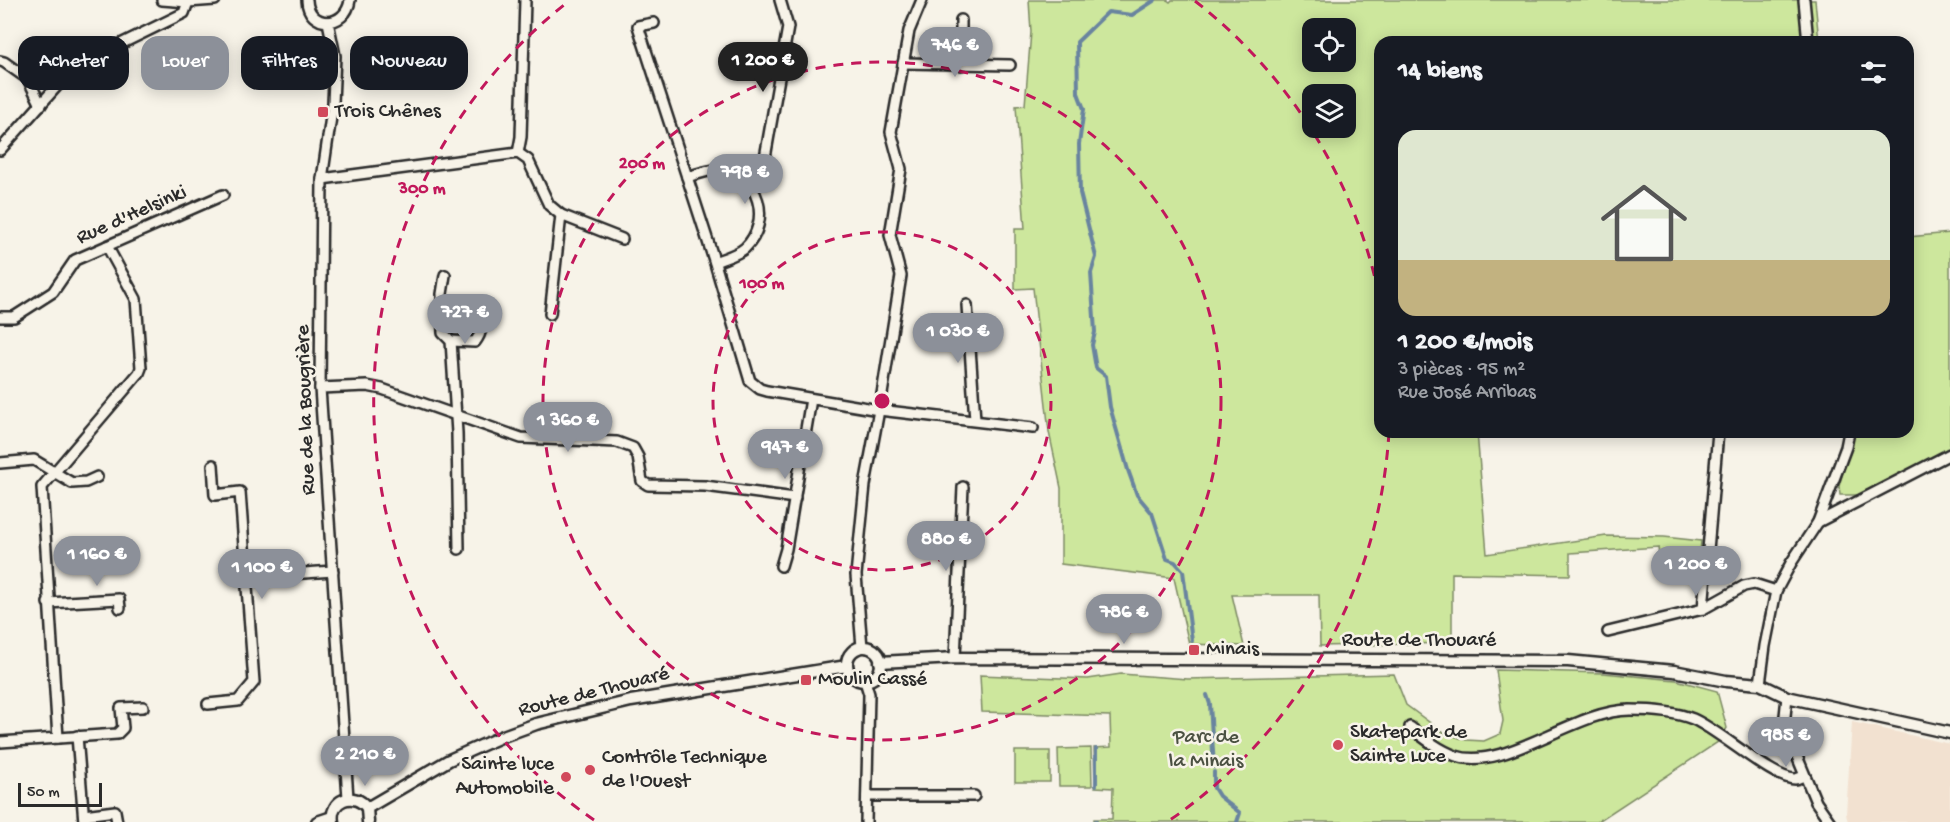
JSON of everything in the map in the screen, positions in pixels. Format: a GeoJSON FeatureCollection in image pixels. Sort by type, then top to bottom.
{"type":"FeatureCollection","features":[{"type":"Feature","properties":{"kind":"street"},"geometry":{"type":"LineString","coordinates":[[162,0],[188,2],[215,0]]}},
{"type":"Feature","properties":{"kind":"street"},"geometry":{"type":"LineString","coordinates":[[307,0],[312,14],[328,22],[345,14],[350,0]]}},
{"type":"Feature","properties":{"kind":"street"},"geometry":{"type":"LineString","coordinates":[[518,153],[521,137],[525,0]]}},
{"type":"Feature","properties":{"kind":"street"},"geometry":{"type":"LineString","coordinates":[[753,189],[763,169],[788,27],[780,0]]}},
{"type":"Feature","properties":{"kind":"street"},"geometry":{"type":"LineString","coordinates":[[862,647],[856,575],[865,480],[901,276],[890,235],[901,170],[891,132],[909,31],[922,0]]}},
{"type":"Feature","properties":{"kind":"street"},"geometry":{"type":"LineString","coordinates":[[1804,0],[1807,36]]}},
{"type":"Feature","properties":{"kind":"street"},"geometry":{"type":"LineString","coordinates":[[0,150],[57,86],[90,59],[184,13],[188,2]]}},
{"type":"Feature","properties":{"kind":"street"},"geometry":{"type":"LineString","coordinates":[[961,20],[961,65]]}},
{"type":"Feature","properties":{"kind":"street","name":"Rue de la Bougrière"},"geometry":{"type":"LineString","coordinates":[[328,22],[335,56],[333,103],[322,179],[320,388],[348,798]]}},
{"type":"Feature","properties":{"kind":"street"},"geometry":{"type":"LineString","coordinates":[[654,23],[638,26],[715,262],[750,381],[760,389],[812,399],[879,410],[1032,428]]}},
{"type":"Feature","properties":{"kind":"street"},"geometry":{"type":"LineString","coordinates":[[0,61],[28,79],[41,105]]}},
{"type":"Feature","properties":{"kind":"street"},"geometry":{"type":"LineString","coordinates":[[903,63],[1010,65]]}},
{"type":"Feature","properties":{"kind":"street"},"geometry":{"type":"LineString","coordinates":[[322,179],[518,153],[528,160],[549,205],[561,215],[622,239]]}},
{"type":"Feature","properties":{"kind":"street"},"geometry":{"type":"LineString","coordinates":[[687,177],[710,170],[735,174],[753,189],[760,208],[759,224],[753,239],[742,250],[715,262]]}},
{"type":"Feature","properties":{"kind":"street","name":"Rue d'Helsinki"},"geometry":{"type":"LineString","coordinates":[[0,317],[14,317],[53,292],[75,260],[223,195]]}},
{"type":"Feature","properties":{"kind":"street"},"geometry":{"type":"LineString","coordinates":[[550,314],[561,215]]}},
{"type":"Feature","properties":{"kind":"street"},"geometry":{"type":"LineString","coordinates":[[58,738],[42,487],[141,368],[136,298],[107,246]]}},
{"type":"Feature","properties":{"kind":"street"},"geometry":{"type":"LineString","coordinates":[[446,275],[442,294],[443,333],[451,341],[459,549]]}},
{"type":"Feature","properties":{"kind":"street"},"geometry":{"type":"LineString","coordinates":[[966,305],[975,420]]}},
{"type":"Feature","properties":{"kind":"street"},"geometry":{"type":"LineString","coordinates":[[443,308],[478,314],[482,321],[480,335],[475,342],[451,341]]}},
{"type":"Feature","properties":{"kind":"street"},"geometry":{"type":"LineString","coordinates":[[320,388],[367,386],[382,389],[521,438],[617,442],[633,448],[638,457],[642,481],[648,485],[705,486],[795,498]]}},
{"type":"Feature","properties":{"kind":"street"},"geometry":{"type":"LineString","coordinates":[[781,566],[786,549],[812,399]]}},
{"type":"Feature","properties":{"kind":"street"},"geometry":{"type":"LineString","coordinates":[[1703,609],[1717,438]]}},
{"type":"Feature","properties":{"kind":"street"},"geometry":{"type":"LineString","coordinates":[[1760,684],[1776,591],[1818,522],[1848,438]]}},
{"type":"Feature","properties":{"kind":"street"},"geometry":{"type":"LineString","coordinates":[[1818,522],[1950,454]]}},
{"type":"Feature","properties":{"kind":"street"},"geometry":{"type":"LineString","coordinates":[[0,463],[34,460],[72,483],[86,482],[97,477]]}},
{"type":"Feature","properties":{"kind":"street"},"geometry":{"type":"LineString","coordinates":[[208,704],[238,700],[254,681],[240,492],[215,495],[213,465]]}},
{"type":"Feature","properties":{"kind":"street"},"geometry":{"type":"LineString","coordinates":[[955,658],[963,487]]}},
{"type":"Feature","properties":{"kind":"street"},"geometry":{"type":"LineString","coordinates":[[247,577],[333,571]]}},
{"type":"Feature","properties":{"kind":"street"},"geometry":{"type":"LineString","coordinates":[[1608,632],[1703,609],[1744,586],[1754,584],[1776,591]]}},
{"type":"Feature","properties":{"kind":"street"},"geometry":{"type":"LineString","coordinates":[[48,603],[118,599],[120,608]]}},
{"type":"Feature","properties":{"kind":"street"},"geometry":{"type":"LineString","coordinates":[[862,647],[876,653],[880,662],[875,677],[865,681],[855,678],[848,671],[847,666],[849,655],[862,647]]}},
{"type":"Feature","properties":{"kind":"street","name":"Route de Thouaré"},"geometry":{"type":"LineString","coordinates":[[880,662],[955,658],[1568,661],[1674,671],[1726,681],[1760,684],[1787,697],[1950,733]]}},
{"type":"Feature","properties":{"kind":"street","name":"Route de Thouaré"},"geometry":{"type":"LineString","coordinates":[[367,808],[449,760],[536,724],[641,699],[847,666]]}},
{"type":"Feature","properties":{"kind":"street"},"geometry":{"type":"LineString","coordinates":[[865,681],[869,694],[866,822]]}},
{"type":"Feature","properties":{"kind":"street"},"geometry":{"type":"LineString","coordinates":[[1787,697],[1784,725],[1816,802],[1830,822]]}},
{"type":"Feature","properties":{"kind":"street"},"geometry":{"type":"LineString","coordinates":[[0,742],[117,734],[123,728],[121,708],[143,707]]}},
{"type":"Feature","properties":{"kind":"street"},"geometry":{"type":"LineString","coordinates":[[1410,727],[1435,746],[1458,756],[1477,759],[1524,746],[1584,719],[1628,710],[1665,712],[1693,719],[1728,739],[1774,772],[1795,779],[1804,776]]}},
{"type":"Feature","properties":{"kind":"street"},"geometry":{"type":"LineString","coordinates":[[77,736],[84,818],[115,811],[117,822]]}},
{"type":"Feature","properties":{"kind":"street"},"geometry":{"type":"LineString","coordinates":[[867,796],[974,796]]}},
{"type":"Feature","properties":{"kind":"street"},"geometry":{"type":"LineString","coordinates":[[317,822],[333,819],[335,807],[348,798],[359,800],[367,808],[368,822]]}},
{"type":"Feature","properties":{"kind":"shaded area"},"geometry":{"type":"Polygon","coordinates":[[[1852,722],[1950,744],[1950,822],[1848,822],[1846,814],[1852,722]]]}},
{"type":"Feature","properties":{"kind":"green space"},"geometry":{"type":"Polygon","coordinates":[[[1029,0],[1167,0],[1170,2],[1172,0],[1815,0],[1818,36],[1374,36],[1374,438],[1477,438],[1487,554],[1606,536],[1664,537],[1701,541],[1698,576],[1662,578],[1658,547],[1570,553],[1570,575],[1452,573],[1452,643],[1320,646],[1319,595],[1232,595],[1244,646],[1189,644],[1174,578],[1061,564],[1061,488],[1049,432],[1033,288],[1015,289],[1015,229],[1025,229],[1016,106],[1025,105],[1031,32],[1029,0]]]}},
{"type":"Feature","properties":{"kind":"green space"},"geometry":{"type":"Polygon","coordinates":[[[1950,233],[1950,448],[1858,495],[1840,495],[1839,486],[1853,438],[1914,438],[1914,236],[1950,233]]]}},
{"type":"Feature","properties":{"kind":"green space","name":"Parc de la Minais"},"geometry":{"type":"Polygon","coordinates":[[[1496,670],[1603,673],[1676,680],[1717,691],[1727,728],[1718,742],[1597,822],[1094,822],[1094,819],[1112,819],[1113,788],[1095,787],[1094,748],[1111,747],[1110,716],[982,712],[980,675],[1088,679],[1121,674],[1188,679],[1394,674],[1406,705],[1444,733],[1466,740],[1484,741],[1500,734],[1503,721],[1496,670]]]}},
{"type":"Feature","properties":{"kind":"green space"},"geometry":{"type":"Polygon","coordinates":[[[1091,748],[1092,786],[1059,786],[1058,749],[1091,748]]]}},
{"type":"Feature","properties":{"kind":"green space"},"geometry":{"type":"Polygon","coordinates":[[[1015,751],[1050,751],[1050,782],[1015,782],[1015,751]]]}},
{"type":"Feature","properties":{"kind":"waterway"},"geometry":{"type":"LineString","coordinates":[[1155,0],[1132,15],[1108,12],[1077,42],[1078,93],[1084,109],[1079,144],[1080,193],[1096,257],[1091,273],[1095,332],[1092,345],[1096,368],[1106,376],[1110,407],[1137,495],[1152,513],[1167,559],[1175,562],[1183,571],[1192,641]]}},
{"type":"Feature","properties":{"kind":"waterway"},"geometry":{"type":"LineString","coordinates":[[1207,695],[1210,704],[1214,767]]}},
{"type":"Feature","properties":{"kind":"waterway"},"geometry":{"type":"LineString","coordinates":[[1096,749],[1096,785]]}},
{"type":"Feature","properties":{"kind":"waterway"},"geometry":{"type":"LineString","coordinates":[[1214,772],[1214,788],[1219,796],[1240,813],[1237,822]]}},
{"type":"Feature","properties":{"kind":"place","name":"Trois Chênes"},"geometry":{"type":"Point","coordinates":[323,112]}},
{"type":"Feature","properties":{"kind":"place","name":"Minais"},"geometry":{"type":"Point","coordinates":[1194,650]}},
{"type":"Feature","properties":{"kind":"place","name":"Moulin Cassé"},"geometry":{"type":"Point","coordinates":[806,680]}},
{"type":"Feature","properties":{"kind":"place","name":"Skatepark de Sainte Luce"},"geometry":{"type":"Point","coordinates":[1338,745]}},
{"type":"Feature","properties":{"kind":"place","name":"Contrôle Technique de l'Ouest"},"geometry":{"type":"Point","coordinates":[590,770]}},
{"type":"Feature","properties":{"kind":"place","name":"Sainte luce Automobile"},"geometry":{"type":"Point","coordinates":[566,777]}}]}
